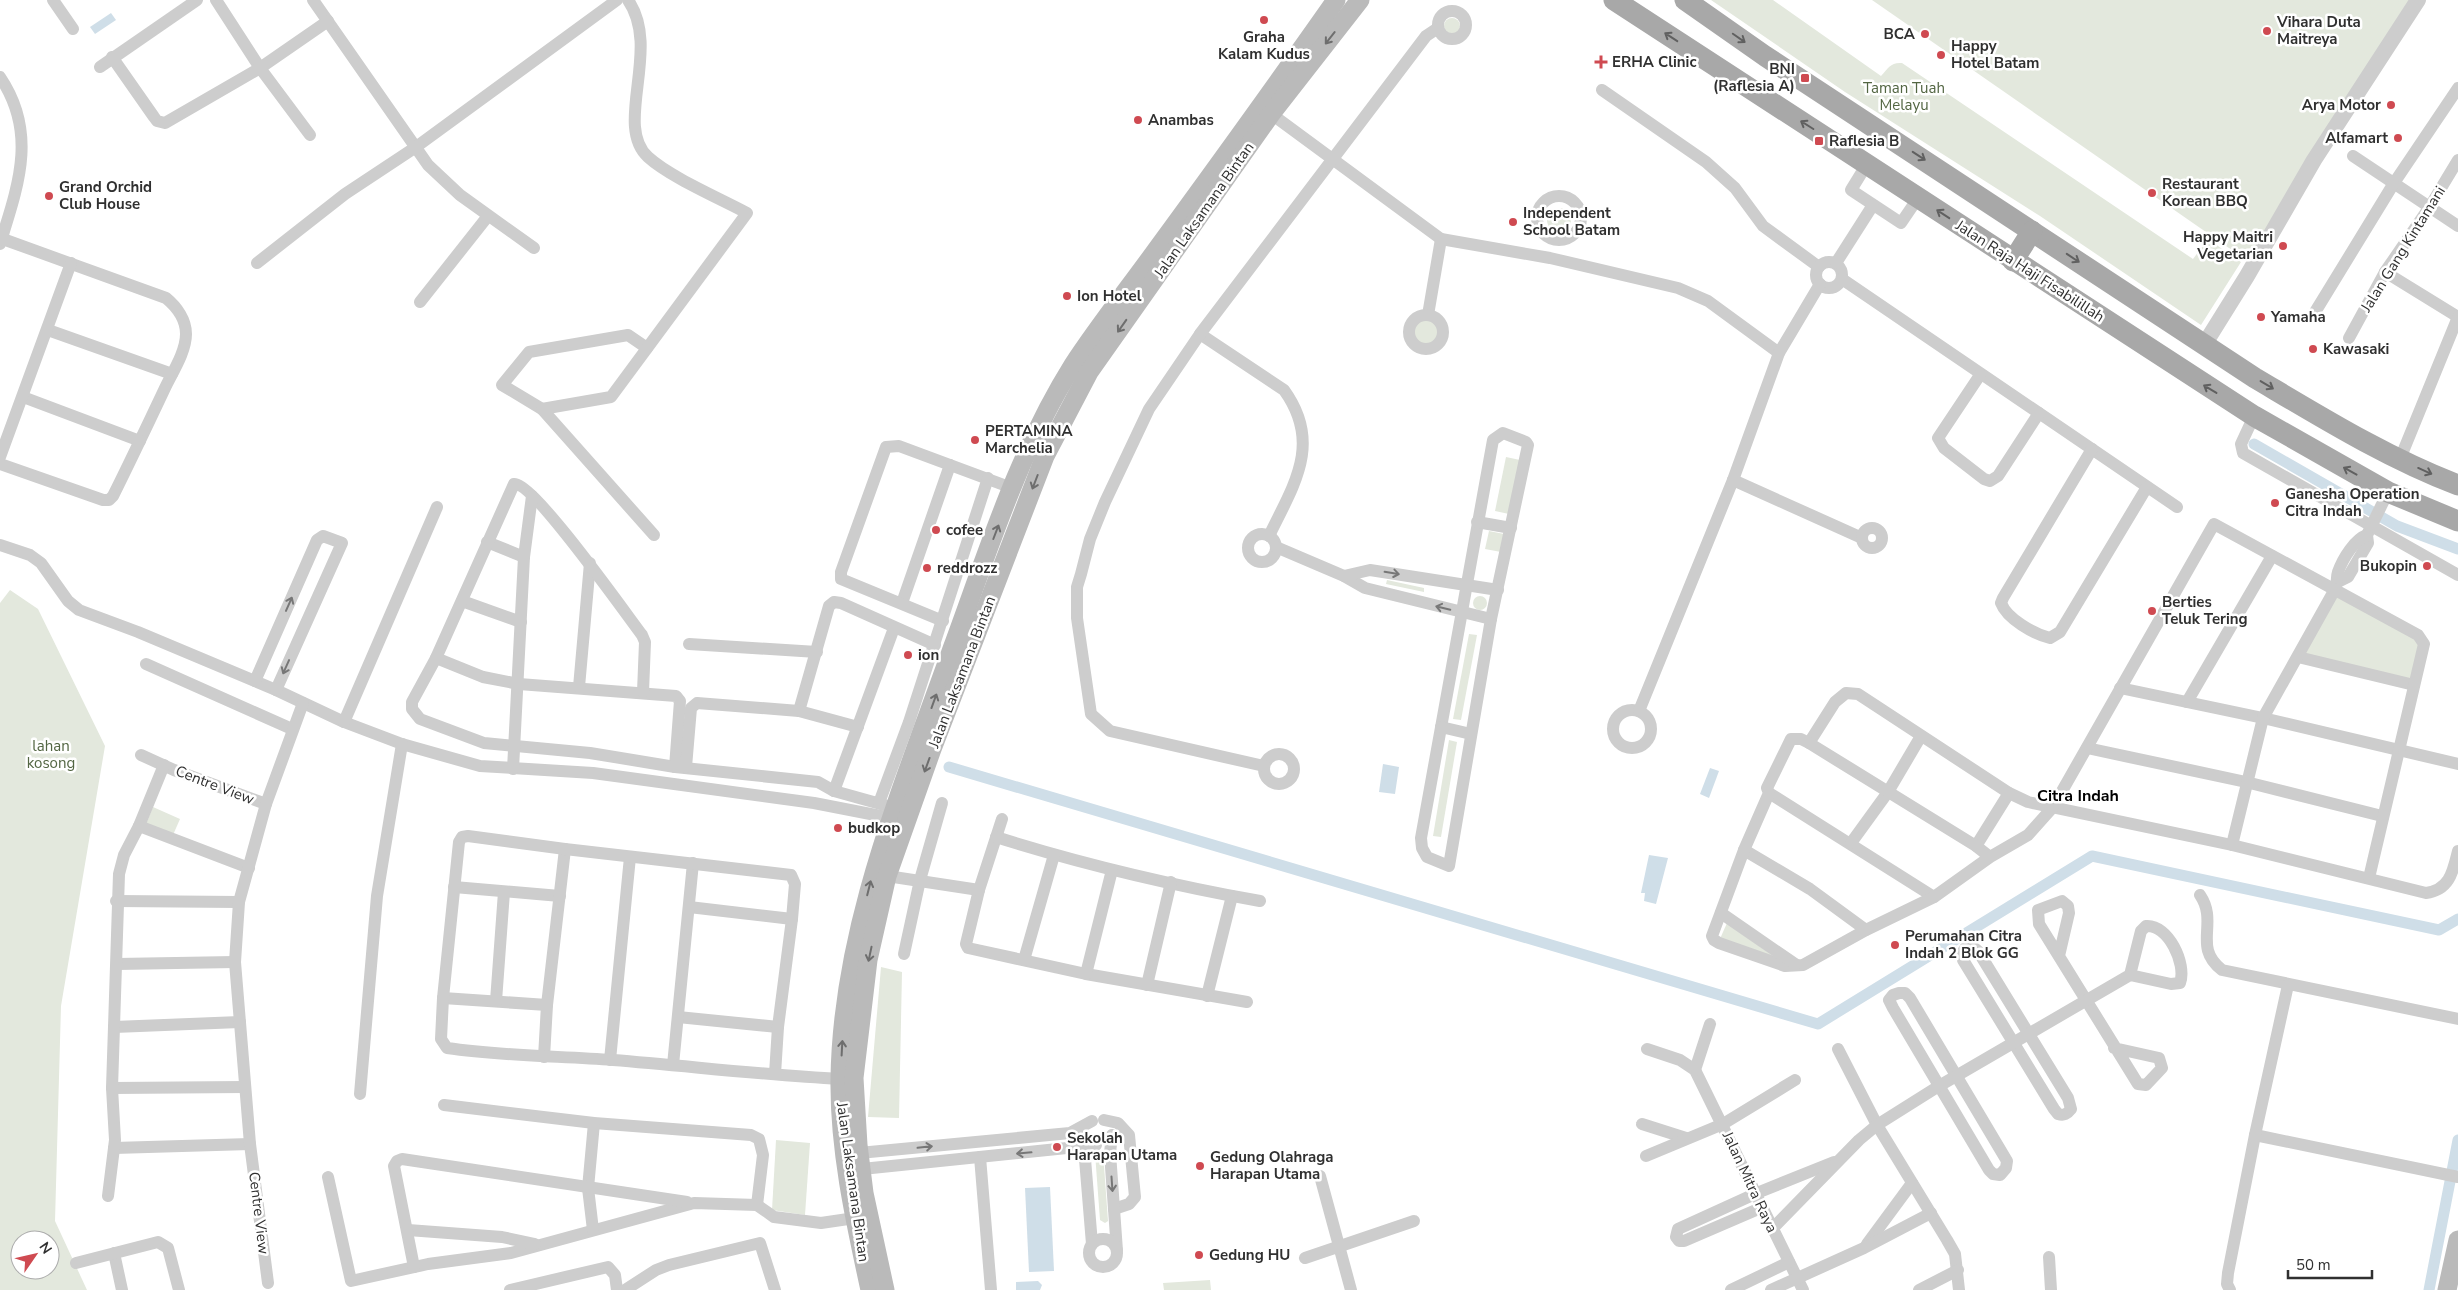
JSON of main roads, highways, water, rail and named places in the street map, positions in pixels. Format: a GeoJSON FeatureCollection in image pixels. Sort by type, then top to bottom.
{"type":"FeatureCollection","features":[{"type":"Feature","properties":{"kind":"main road","name":"Jalan Laksamana Bintan"},"geometry":{"type":"LineString","coordinates":[[885,1290],[869,1221],[860,1161],[854,1098],[855,1060],[868,960],[887,876],[932,749],[1052,439],[1089,372],[1266,110],[1336,0]]}},
{"type":"Feature","properties":{"kind":"main road","name":"Jalan Laksamana Bintan"},"geometry":{"type":"LineString","coordinates":[[870,1290],[855,1218],[841,1114],[840,1079],[844,1018],[851,966],[888,810],[917,724],[1026,453],[1074,364],[1266,110],[1360,0]]}},
{"type":"Feature","properties":{"kind":"main road","name":"Jalan Raja Haji Fisabilillah"},"geometry":{"type":"LineString","coordinates":[[1614,0],[2012,260],[2254,416],[2386,498],[2458,521]]}},
{"type":"Feature","properties":{"kind":"main road"},"geometry":{"type":"LineString","coordinates":[[1685,0],[1765,56],[2204,345],[2331,423],[2400,459],[2458,486]]}},
{"type":"Feature","properties":{"kind":"main road"},"geometry":{"type":"LineString","coordinates":[[2012,260],[2032,230]]}},
{"type":"Feature","properties":{"kind":"main road"},"geometry":{"type":"LineString","coordinates":[[2447,1290],[2458,1240]]}},
{"type":"Feature","properties":{"kind":"waterway"},"geometry":{"type":"LineString","coordinates":[[2254,444],[2397,526],[2458,549]]}},
{"type":"Feature","properties":{"kind":"waterway"},"geometry":{"type":"LineString","coordinates":[[949,767],[1818,1024],[2092,856],[2439,930],[2458,919]]}},
{"type":"Feature","properties":{"kind":"waterway"},"geometry":{"type":"LineString","coordinates":[[2429,1290],[2458,1140]]}},
{"type":"Feature","properties":{"kind":"place","name":"Graha Kalam Kudus"},"geometry":{"type":"Point","coordinates":[1264,20]}},
{"type":"Feature","properties":{"kind":"place","name":"Vihara Duta Maitreya"},"geometry":{"type":"Point","coordinates":[2267,31]}},
{"type":"Feature","properties":{"kind":"place","name":"BCA"},"geometry":{"type":"Point","coordinates":[1925,34]}},
{"type":"Feature","properties":{"kind":"place","name":"Happy Hotel Batam"},"geometry":{"type":"Point","coordinates":[1941,55]}},
{"type":"Feature","properties":{"kind":"place","name":"ERHA Clinic"},"geometry":{"type":"Point","coordinates":[1601,62]}},
{"type":"Feature","properties":{"kind":"place","name":"BNI (Raflesia A)"},"geometry":{"type":"Point","coordinates":[1805,78]}},
{"type":"Feature","properties":{"kind":"place","name":"Arya Motor"},"geometry":{"type":"Point","coordinates":[2391,105]}},
{"type":"Feature","properties":{"kind":"place","name":"Anambas"},"geometry":{"type":"Point","coordinates":[1138,120]}},
{"type":"Feature","properties":{"kind":"place","name":"Alfamart"},"geometry":{"type":"Point","coordinates":[2398,138]}},
{"type":"Feature","properties":{"kind":"place","name":"Raflesia B"},"geometry":{"type":"Point","coordinates":[1819,141]}},
{"type":"Feature","properties":{"kind":"place","name":"Restaurant Korean BBQ"},"geometry":{"type":"Point","coordinates":[2152,193]}},
{"type":"Feature","properties":{"kind":"place","name":"Grand Orchid Club House"},"geometry":{"type":"Point","coordinates":[49,196]}},
{"type":"Feature","properties":{"kind":"place","name":"Independent School Batam"},"geometry":{"type":"Point","coordinates":[1513,222]}},
{"type":"Feature","properties":{"kind":"place","name":"Happy Maitri Vegetarian"},"geometry":{"type":"Point","coordinates":[2283,246]}},
{"type":"Feature","properties":{"kind":"place","name":"Ion Hotel"},"geometry":{"type":"Point","coordinates":[1067,296]}},
{"type":"Feature","properties":{"kind":"place","name":"Yamaha"},"geometry":{"type":"Point","coordinates":[2261,317]}},
{"type":"Feature","properties":{"kind":"place","name":"Kawasaki"},"geometry":{"type":"Point","coordinates":[2313,349]}},
{"type":"Feature","properties":{"kind":"place","name":"PERTAMINA Marchelia"},"geometry":{"type":"Point","coordinates":[975,440]}},
{"type":"Feature","properties":{"kind":"place","name":"Ganesha Operation Citra Indah"},"geometry":{"type":"Point","coordinates":[2275,503]}},
{"type":"Feature","properties":{"kind":"place","name":"cofee"},"geometry":{"type":"Point","coordinates":[936,530]}},
{"type":"Feature","properties":{"kind":"place","name":"Bukopin"},"geometry":{"type":"Point","coordinates":[2427,566]}},
{"type":"Feature","properties":{"kind":"place","name":"reddrozz"},"geometry":{"type":"Point","coordinates":[927,568]}},
{"type":"Feature","properties":{"kind":"place","name":"Berties Teluk Tering"},"geometry":{"type":"Point","coordinates":[2152,611]}},
{"type":"Feature","properties":{"kind":"place","name":"ion"},"geometry":{"type":"Point","coordinates":[908,655]}},
{"type":"Feature","properties":{"kind":"place","name":"budkop"},"geometry":{"type":"Point","coordinates":[838,828]}},
{"type":"Feature","properties":{"kind":"place","name":"Perumahan Citra Indah 2 Blok GG"},"geometry":{"type":"Point","coordinates":[1895,945]}},
{"type":"Feature","properties":{"kind":"place","name":"Sekolah Harapan Utama"},"geometry":{"type":"Point","coordinates":[1057,1147]}},
{"type":"Feature","properties":{"kind":"place","name":"Gedung Olahraga Harapan Utama"},"geometry":{"type":"Point","coordinates":[1200,1166]}},
{"type":"Feature","properties":{"kind":"place","name":"Gedung HU"},"geometry":{"type":"Point","coordinates":[1199,1255]}},
{"type":"Feature","properties":{"kind":"district","name":"Citra Indah"},"geometry":{"type":"Point","coordinates":[2078,795]}},
{"type":"Feature","properties":{"kind":"park label","name":"Taman Tuah Melayu"},"geometry":{"type":"Point","coordinates":[1904,96]}},
{"type":"Feature","properties":{"kind":"park label","name":"lahan kosong"},"geometry":{"type":"Point","coordinates":[51,754]}}]}
